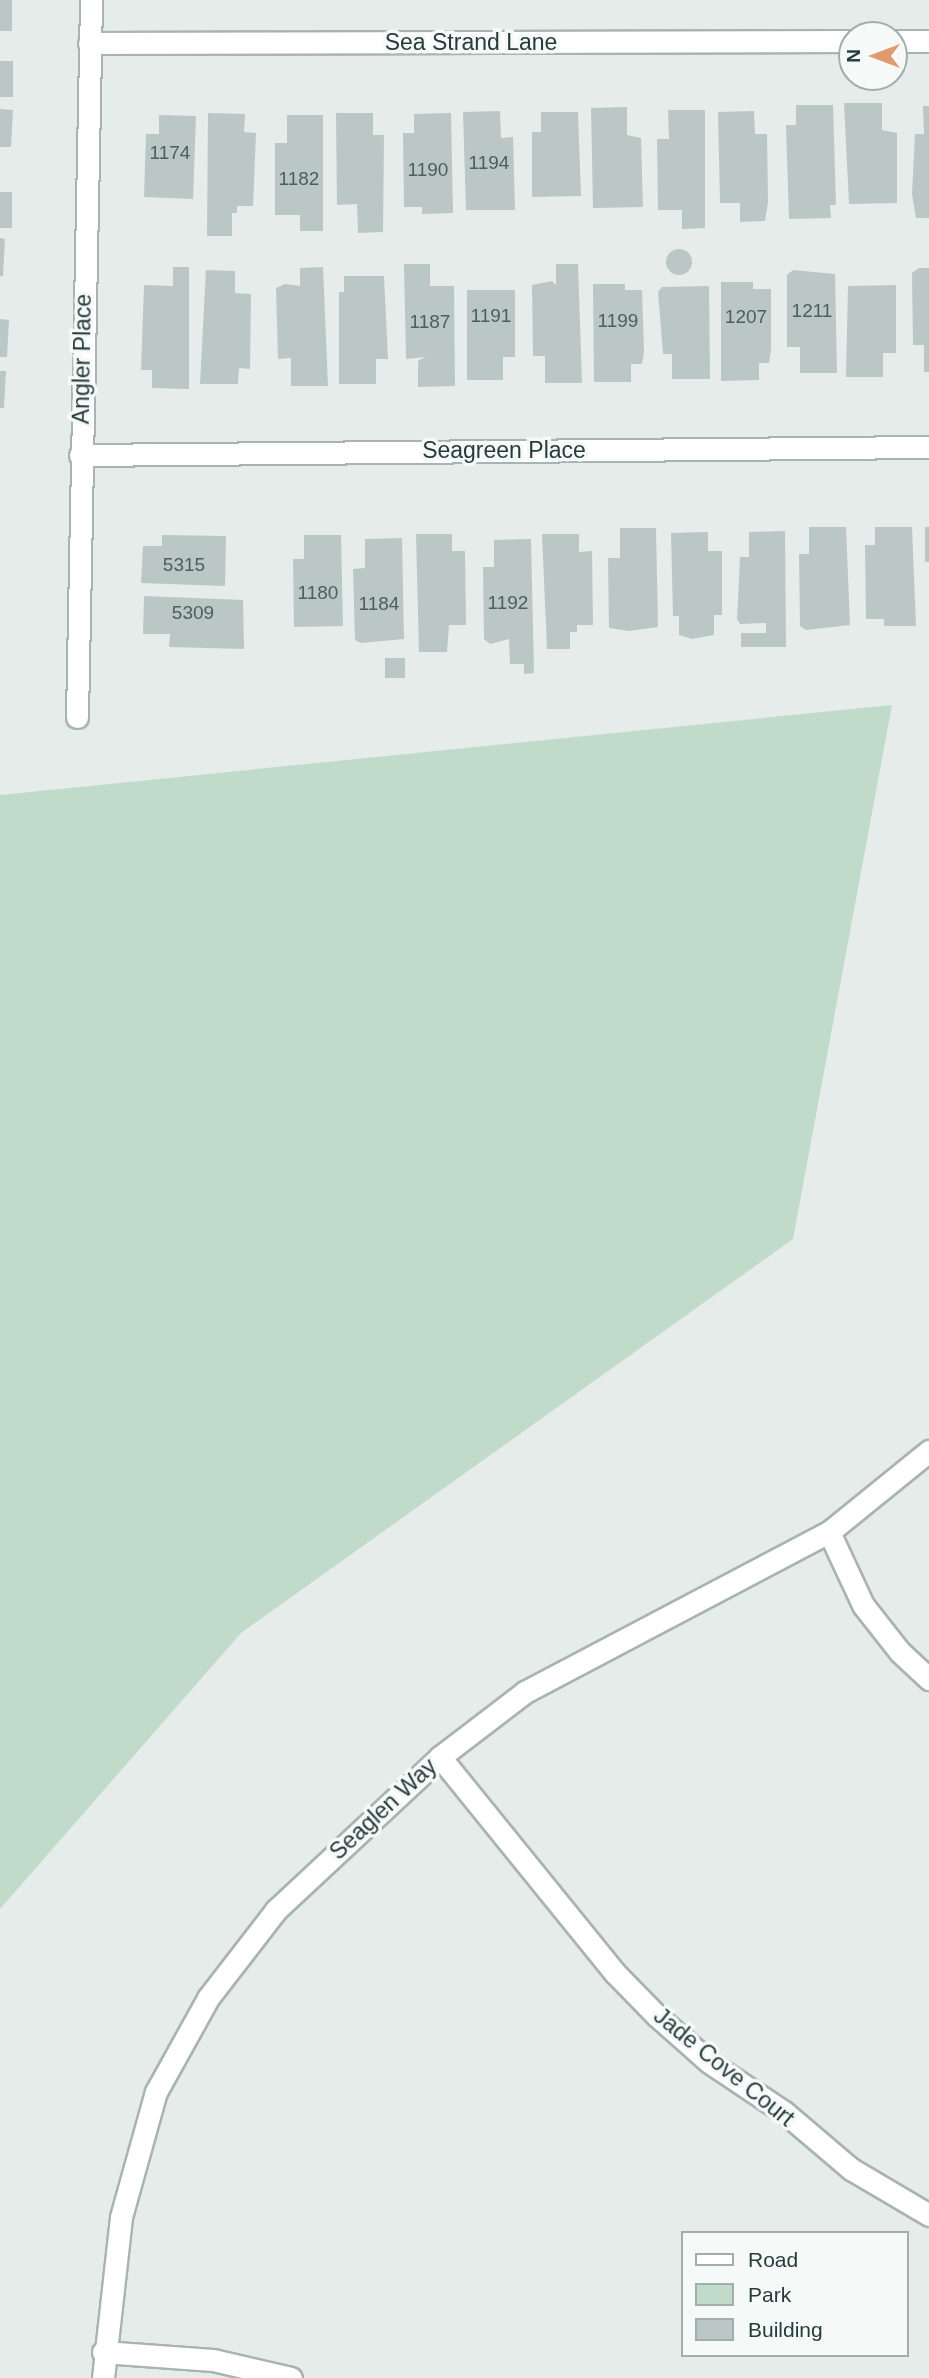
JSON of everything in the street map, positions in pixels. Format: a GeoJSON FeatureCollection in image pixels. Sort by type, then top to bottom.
{"type":"FeatureCollection","features":[{"type":"Feature","properties":{"kind":"street","name":"Angler Place"},"geometry":{"type":"LineString","coordinates":[[77,718],[80,455],[91,0]]}},
{"type":"Feature","properties":{"kind":"street","name":"Sea Strand Lane"},"geometry":{"type":"LineString","coordinates":[[89,43],[838,41]]}},
{"type":"Feature","properties":{"kind":"street"},"geometry":{"type":"LineString","coordinates":[[908,41],[929,41]]}},
{"type":"Feature","properties":{"kind":"street","name":"Seagreen Place"},"geometry":{"type":"LineString","coordinates":[[80,455],[929,447]]}},
{"type":"Feature","properties":{"kind":"street","name":"Seaglen Way"},"geometry":{"type":"LineString","coordinates":[[103,2378],[103,2352],[121,2217],[156,2092],[208,1998],[276,1910],[440,1757],[533,1687],[828,1532],[929,1451]]}},
{"type":"Feature","properties":{"kind":"street"},"geometry":{"type":"LineString","coordinates":[[828,1532],[863,1605],[900,1652],[929,1679]]}},
{"type":"Feature","properties":{"kind":"street","name":"Jade Cove Court"},"geometry":{"type":"LineString","coordinates":[[440,1757],[615,1973],[657,2016],[709,2062],[784,2112],[851,2169],[929,2215]]}},
{"type":"Feature","properties":{"kind":"street"},"geometry":{"type":"LineString","coordinates":[[103,2352],[213,2360],[291,2378]]}},
{"type":"Feature","properties":{"kind":"green space"},"geometry":{"type":"Polygon","coordinates":[[[892,705],[793,1239],[241,1633],[0,1909],[0,795],[892,705]]]}},
{"type":"Feature","properties":{"kind":"building"},"geometry":{"type":"Polygon","coordinates":[[[0,0],[12,0],[12,31],[0,31],[0,0]]]}},
{"type":"Feature","properties":{"kind":"building"},"geometry":{"type":"Polygon","coordinates":[[[0,61],[13,61],[13,97],[0,97],[0,61]]]}},
{"type":"Feature","properties":{"kind":"building"},"geometry":{"type":"Polygon","coordinates":[[[844,103],[882,103],[882,130],[897,133],[897,203],[849,204],[844,103]]]}},
{"type":"Feature","properties":{"kind":"building"},"geometry":{"type":"Polygon","coordinates":[[[796,105],[833,105],[836,205],[830,205],[831,218],[789,219],[786,125],[796,125],[796,105]]]}},
{"type":"Feature","properties":{"kind":"building"},"geometry":{"type":"Polygon","coordinates":[[[923,106],[929,106],[929,218],[916,218],[912,194],[915,134],[924,134],[923,106]]]}},
{"type":"Feature","properties":{"kind":"building"},"geometry":{"type":"Polygon","coordinates":[[[627,107],[627,135],[641,138],[643,207],[593,208],[591,108],[627,107]]]}},
{"type":"Feature","properties":{"kind":"building"},"geometry":{"type":"Polygon","coordinates":[[[0,109],[13,110],[11,147],[0,147],[0,109]]]}},
{"type":"Feature","properties":{"kind":"building"},"geometry":{"type":"Polygon","coordinates":[[[668,110],[705,110],[705,228],[682,229],[682,210],[658,210],[657,139],[669,139],[668,110]]]}},
{"type":"Feature","properties":{"kind":"building"},"geometry":{"type":"Polygon","coordinates":[[[500,111],[501,138],[513,137],[515,210],[466,210],[463,112],[500,111]]]}},
{"type":"Feature","properties":{"kind":"building"},"geometry":{"type":"Polygon","coordinates":[[[754,111],[755,134],[767,134],[768,202],[765,221],[740,222],[740,203],[720,203],[718,112],[754,111]]]}},
{"type":"Feature","properties":{"kind":"building"},"geometry":{"type":"Polygon","coordinates":[[[541,112],[578,112],[581,196],[532,197],[532,132],[541,132],[541,112]]]}},
{"type":"Feature","properties":{"kind":"building"},"geometry":{"type":"Polygon","coordinates":[[[208,113],[245,114],[244,132],[256,133],[253,206],[237,206],[237,213],[232,213],[232,236],[207,236],[208,113]]]}},
{"type":"Feature","properties":{"kind":"building"},"geometry":{"type":"Polygon","coordinates":[[[336,113],[373,113],[373,135],[384,135],[383,232],[358,233],[357,204],[337,205],[336,113]]]}},
{"type":"Feature","properties":{"kind":"building"},"geometry":{"type":"Polygon","coordinates":[[[451,113],[453,213],[422,214],[422,207],[404,207],[403,133],[414,133],[414,114],[451,113]]]}},
{"type":"Feature","properties":{"kind":"building"},"geometry":{"type":"Polygon","coordinates":[[[159,115],[196,116],[193,199],[144,197],[146,134],[159,134],[159,115]]]}},
{"type":"Feature","properties":{"kind":"building"},"geometry":{"type":"Polygon","coordinates":[[[287,115],[323,115],[323,231],[300,231],[300,215],[275,215],[275,143],[287,143],[287,115]]]}},
{"type":"Feature","properties":{"kind":"building"},"geometry":{"type":"Polygon","coordinates":[[[0,192],[12,192],[12,228],[0,228],[0,192]]]}},
{"type":"Feature","properties":{"kind":"building"},"geometry":{"type":"Polygon","coordinates":[[[0,238],[5,239],[3,276],[0,276],[0,238]]]}},
{"type":"Feature","properties":{"kind":"building"},"geometry":{"type":"Polygon","coordinates":[[[679,249],[688,253],[692,262],[688,271],[679,275],[670,271],[666,262],[670,253],[679,249]]]}},
{"type":"Feature","properties":{"kind":"building"},"geometry":{"type":"Polygon","coordinates":[[[404,264],[430,264],[430,286],[454,286],[455,386],[418,387],[418,361],[425,357],[406,359],[404,264]]]}},
{"type":"Feature","properties":{"kind":"building"},"geometry":{"type":"Polygon","coordinates":[[[556,264],[578,264],[582,383],[545,383],[545,356],[533,356],[532,285],[552,281],[556,285],[556,264]]]}},
{"type":"Feature","properties":{"kind":"building"},"geometry":{"type":"Polygon","coordinates":[[[173,267],[189,267],[189,389],[152,388],[152,370],[141,370],[144,285],[173,286],[173,267]]]}},
{"type":"Feature","properties":{"kind":"building"},"geometry":{"type":"Polygon","coordinates":[[[323,267],[328,386],[291,386],[291,358],[278,359],[276,288],[285,284],[300,286],[300,268],[323,267]]]}},
{"type":"Feature","properties":{"kind":"building"},"geometry":{"type":"Polygon","coordinates":[[[919,268],[929,268],[929,372],[924,372],[924,345],[913,345],[912,273],[919,268]]]}},
{"type":"Feature","properties":{"kind":"building"},"geometry":{"type":"Polygon","coordinates":[[[206,270],[235,271],[235,293],[251,294],[250,369],[239,368],[238,384],[200,384],[206,270]]]}},
{"type":"Feature","properties":{"kind":"building"},"geometry":{"type":"Polygon","coordinates":[[[793,270],[835,274],[837,373],[800,373],[800,347],[787,347],[787,275],[793,270]]]}},
{"type":"Feature","properties":{"kind":"building"},"geometry":{"type":"Polygon","coordinates":[[[344,276],[384,276],[388,359],[376,359],[376,384],[339,384],[339,292],[344,292],[344,276]]]}},
{"type":"Feature","properties":{"kind":"building"},"geometry":{"type":"Polygon","coordinates":[[[721,282],[753,282],[753,289],[771,289],[771,350],[769,363],[759,363],[759,380],[721,381],[721,282]]]}},
{"type":"Feature","properties":{"kind":"building"},"geometry":{"type":"Polygon","coordinates":[[[593,284],[625,284],[625,290],[642,290],[644,351],[642,364],[631,364],[631,382],[594,382],[593,284]]]}},
{"type":"Feature","properties":{"kind":"building"},"geometry":{"type":"Polygon","coordinates":[[[896,285],[896,353],[883,353],[883,377],[846,377],[848,286],[896,285]]]}},
{"type":"Feature","properties":{"kind":"building"},"geometry":{"type":"Polygon","coordinates":[[[709,286],[710,379],[672,379],[672,354],[663,354],[658,292],[662,287],[709,286]]]}},
{"type":"Feature","properties":{"kind":"building"},"geometry":{"type":"Polygon","coordinates":[[[467,290],[515,290],[515,357],[503,357],[503,380],[467,380],[467,290]]]}},
{"type":"Feature","properties":{"kind":"building"},"geometry":{"type":"Polygon","coordinates":[[[0,319],[9,320],[7,357],[0,357],[0,319]]]}},
{"type":"Feature","properties":{"kind":"building"},"geometry":{"type":"Polygon","coordinates":[[[0,371],[6,371],[4,408],[0,408],[0,371]]]}},
{"type":"Feature","properties":{"kind":"building"},"geometry":{"type":"Polygon","coordinates":[[[809,527],[846,527],[850,625],[806,630],[800,626],[799,554],[809,554],[809,527]]]}},
{"type":"Feature","properties":{"kind":"building"},"geometry":{"type":"Polygon","coordinates":[[[875,527],[912,527],[916,626],[884,626],[884,619],[866,619],[865,545],[875,545],[875,527]]]}},
{"type":"Feature","properties":{"kind":"building"},"geometry":{"type":"Polygon","coordinates":[[[925,527],[929,527],[929,562],[925,562],[925,527]]]}},
{"type":"Feature","properties":{"kind":"building"},"geometry":{"type":"Polygon","coordinates":[[[620,528],[656,528],[658,627],[629,631],[609,628],[608,558],[620,558],[620,528]]]}},
{"type":"Feature","properties":{"kind":"building"},"geometry":{"type":"Polygon","coordinates":[[[785,531],[786,647],[741,647],[741,633],[766,633],[766,623],[740,624],[737,619],[740,557],[749,557],[749,532],[785,531]]]}},
{"type":"Feature","properties":{"kind":"building"},"geometry":{"type":"Polygon","coordinates":[[[708,532],[708,551],[722,551],[722,615],[714,615],[714,635],[692,639],[679,635],[679,616],[673,616],[671,533],[708,532]]]}},
{"type":"Feature","properties":{"kind":"building"},"geometry":{"type":"Polygon","coordinates":[[[416,534],[452,534],[452,551],[465,551],[466,625],[449,625],[447,652],[419,652],[416,534]]]}},
{"type":"Feature","properties":{"kind":"building"},"geometry":{"type":"Polygon","coordinates":[[[542,534],[579,534],[579,552],[592,551],[593,625],[577,625],[577,632],[570,632],[570,649],[547,649],[542,534]]]}},
{"type":"Feature","properties":{"kind":"building"},"geometry":{"type":"Polygon","coordinates":[[[162,535],[226,536],[225,586],[141,583],[143,546],[162,546],[162,535]]]}},
{"type":"Feature","properties":{"kind":"building"},"geometry":{"type":"Polygon","coordinates":[[[304,535],[341,535],[343,626],[294,627],[293,559],[304,559],[304,535]]]}},
{"type":"Feature","properties":{"kind":"building"},"geometry":{"type":"Polygon","coordinates":[[[402,538],[404,639],[361,643],[355,640],[353,569],[365,568],[365,539],[402,538]]]}},
{"type":"Feature","properties":{"kind":"building"},"geometry":{"type":"Polygon","coordinates":[[[531,539],[534,673],[524,674],[524,664],[510,664],[509,639],[490,644],[484,639],[483,567],[494,567],[494,540],[531,539]]]}},
{"type":"Feature","properties":{"kind":"building"},"geometry":{"type":"Polygon","coordinates":[[[144,596],[243,600],[244,649],[169,647],[170,634],[143,634],[144,596]]]}},
{"type":"Feature","properties":{"kind":"building"},"geometry":{"type":"Polygon","coordinates":[[[385,658],[405,658],[405,678],[385,678],[385,658]]]}}]}
